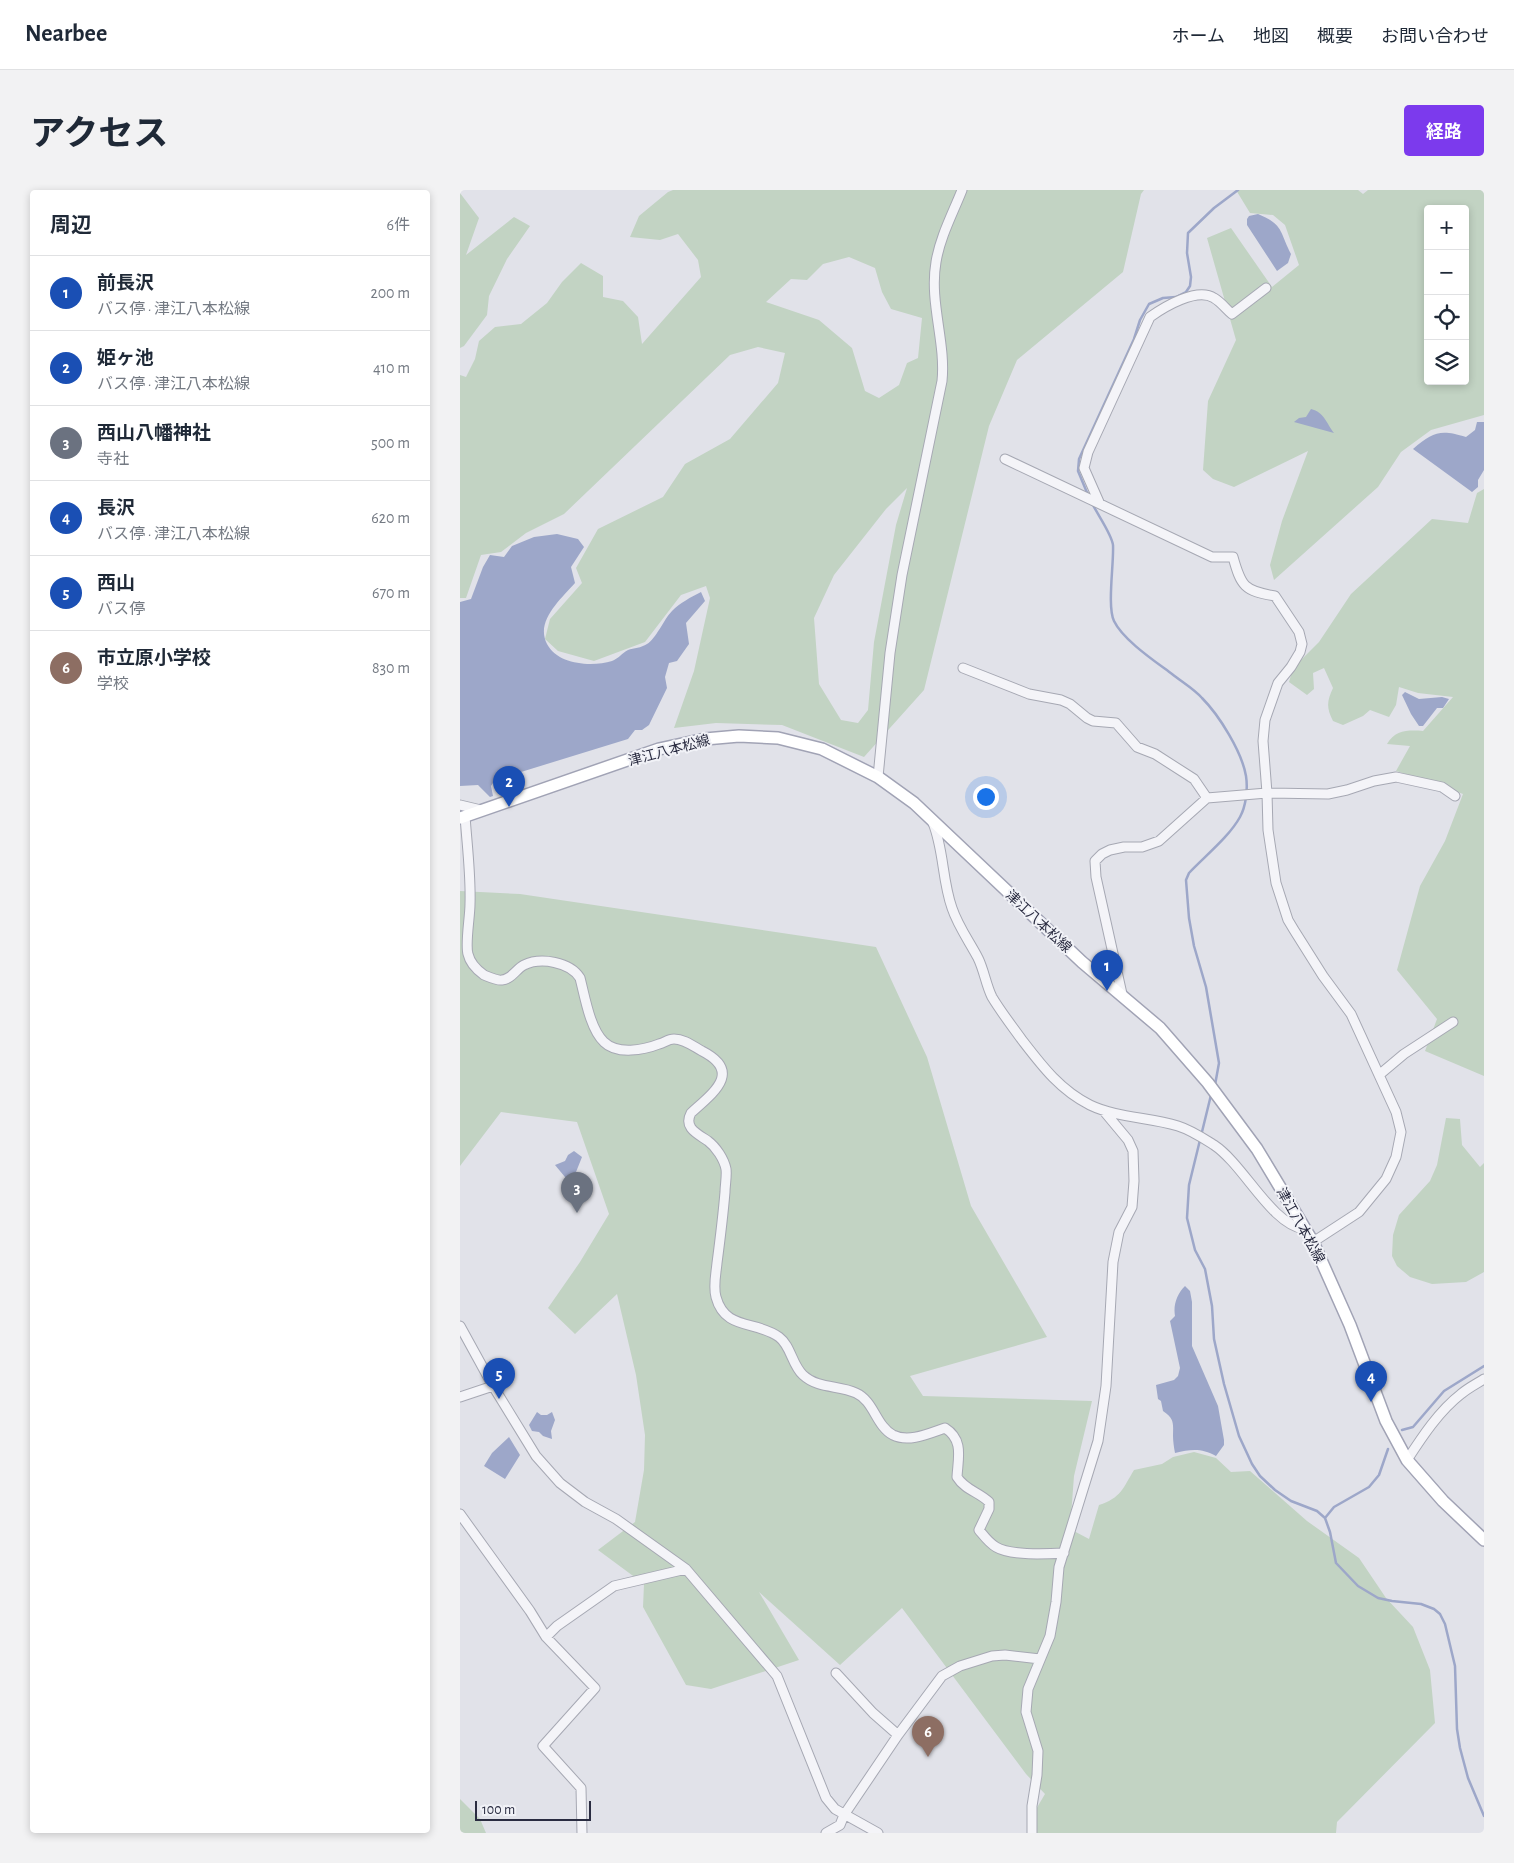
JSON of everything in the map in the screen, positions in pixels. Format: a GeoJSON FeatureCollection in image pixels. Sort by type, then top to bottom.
{"type":"FeatureCollection","features":[{"type":"Feature","properties":{"kind":"main road","name":"津江八本松線"},"geometry":{"type":"LineString","coordinates":[[463,817],[659,750],[714,738],[739,736],[778,738],[813,747],[837,756],[878,777],[914,803],[1082,962],[1160,1028],[1208,1083],[1257,1149],[1313,1242],[1350,1325],[1386,1421],[1406,1460],[1443,1501],[1484,1540]]}},
{"type":"Feature","properties":{"kind":"street"},"geometry":{"type":"LineString","coordinates":[[878,777],[890,653],[902,575],[944,365],[937,319],[935,263],[945,231],[962,190]]}},
{"type":"Feature","properties":{"kind":"street"},"geometry":{"type":"LineString","coordinates":[[1098,502],[1084,468],[1088,452],[1150,317],[1166,306],[1193,295],[1213,297],[1232,314],[1266,288]]}},
{"type":"Feature","properties":{"kind":"street"},"geometry":{"type":"LineString","coordinates":[[1005,459],[1212,557],[1233,557],[1239,579],[1253,592],[1275,596],[1299,632],[1302,644],[1300,652],[1278,683],[1265,720],[1263,741],[1271,860],[1285,912],[1323,976],[1351,1014],[1400,1124],[1400,1145],[1386,1178],[1359,1212],[1313,1242]]}},
{"type":"Feature","properties":{"kind":"street"},"geometry":{"type":"LineString","coordinates":[[963,668],[1029,694],[1061,700],[1070,704],[1093,721],[1116,723],[1137,747],[1155,754],[1194,779],[1207,798]]}},
{"type":"Feature","properties":{"kind":"street"},"geometry":{"type":"LineString","coordinates":[[1122,994],[1096,877],[1095,861],[1102,854],[1124,847],[1142,847],[1159,840],[1207,798],[1248,796],[1267,792],[1328,794],[1396,777],[1442,787],[1455,796]]}},
{"type":"Feature","properties":{"kind":"street"},"geometry":{"type":"LineString","coordinates":[[460,805],[481,810]]}},
{"type":"Feature","properties":{"kind":"street"},"geometry":{"type":"LineString","coordinates":[[463,817],[470,904],[467,953],[473,965],[484,974],[502,980],[510,977],[522,966],[531,962],[551,962],[569,967],[580,978],[596,1032],[604,1043],[615,1049],[642,1049],[671,1039],[678,1040],[712,1056],[719,1064],[722,1072],[721,1082],[716,1092],[691,1113],[689,1126],[694,1132],[710,1142],[718,1152],[726,1169],[714,1288],[720,1308],[727,1318],[765,1329],[780,1338],[788,1349],[797,1369],[805,1377],[820,1385],[855,1392],[862,1397],[881,1423],[893,1435],[900,1438],[920,1436],[945,1428],[952,1433],[958,1443],[957,1477],[966,1487],[983,1496],[989,1502],[989,1509],[979,1530],[989,1541],[997,1548],[1016,1552],[1037,1554],[1064,1553]]}},
{"type":"Feature","properties":{"kind":"street"},"geometry":{"type":"LineString","coordinates":[[933,822],[938,836],[951,906],[960,928],[982,966],[991,995],[1007,1021],[1060,1086],[1102,1110],[1177,1126],[1194,1132],[1224,1154],[1282,1218],[1297,1228],[1304,1229]]}},
{"type":"Feature","properties":{"kind":"street"},"geometry":{"type":"LineString","coordinates":[[1379,1075],[1398,1059],[1453,1022]]}},
{"type":"Feature","properties":{"kind":"street"},"geometry":{"type":"LineString","coordinates":[[1032,1833],[1032,1806],[1037,1775],[1038,1750],[1026,1712],[1028,1689],[1050,1636],[1059,1567],[1099,1432],[1106,1386],[1113,1262],[1119,1232],[1132,1207],[1134,1181],[1133,1151],[1128,1140],[1102,1110]]}},
{"type":"Feature","properties":{"kind":"street"},"geometry":{"type":"LineString","coordinates":[[460,1326],[493,1386],[536,1456],[560,1483],[585,1502],[616,1519],[686,1569],[777,1676],[826,1798],[835,1809],[878,1833]]}},
{"type":"Feature","properties":{"kind":"street"},"geometry":{"type":"LineString","coordinates":[[1406,1460],[1422,1436],[1460,1394],[1484,1379]]}},
{"type":"Feature","properties":{"kind":"street"},"geometry":{"type":"LineString","coordinates":[[460,1397],[493,1386]]}},
{"type":"Feature","properties":{"kind":"street"},"geometry":{"type":"LineString","coordinates":[[460,1514],[530,1611],[546,1637],[595,1688],[543,1746],[581,1788],[582,1833]]}},
{"type":"Feature","properties":{"kind":"street"},"geometry":{"type":"LineString","coordinates":[[546,1637],[557,1626],[614,1586],[686,1569]]}},
{"type":"Feature","properties":{"kind":"street"},"geometry":{"type":"LineString","coordinates":[[826,1833],[840,1825],[844,1815],[898,1735],[942,1676],[949,1671],[992,1656],[1005,1655],[1040,1659]]}},
{"type":"Feature","properties":{"kind":"street"},"geometry":{"type":"LineString","coordinates":[[836,1673],[873,1713],[898,1735]]}},
{"type":"Feature","properties":{"kind":"green space"},"geometry":{"type":"Polygon","coordinates":[[[673,190],[1144,190],[1141,194],[1123,272],[1017,360],[989,426],[924,690],[864,757],[782,725],[716,723],[674,728],[694,671],[710,598],[706,586],[681,595],[645,642],[594,661],[558,651],[545,639],[550,619],[582,583],[576,568],[598,529],[663,497],[685,464],[730,439],[778,383],[785,353],[758,347],[730,355],[564,514],[526,533],[501,552],[481,555],[466,598],[460,598],[460,375],[466,377],[475,359],[479,341],[495,327],[521,324],[547,303],[562,282],[581,263],[603,276],[603,297],[623,301],[638,317],[642,344],[701,277],[698,260],[678,234],[660,240],[630,237],[639,216],[673,190]],[[849,257],[823,264],[807,280],[791,279],[766,302],[819,320],[852,348],[865,391],[879,398],[899,385],[907,363],[918,358],[922,318],[891,309],[882,292],[875,268],[849,257]],[[907,488],[886,509],[834,575],[814,618],[819,684],[841,720],[858,723],[868,710],[874,642],[896,525],[907,488]]]}},
{"type":"Feature","properties":{"kind":"green space"},"geometry":{"type":"Polygon","coordinates":[[[1236,190],[1358,190],[1363,194],[1368,190],[1484,190],[1484,415],[1431,430],[1401,452],[1378,487],[1274,580],[1270,565],[1282,521],[1308,451],[1234,487],[1213,479],[1203,470],[1208,401],[1236,340],[1207,238],[1231,228],[1272,287],[1299,265],[1285,225],[1273,215],[1250,213],[1236,190]]]}},
{"type":"Feature","properties":{"kind":"green space"},"geometry":{"type":"Polygon","coordinates":[[[460,193],[479,218],[466,255],[514,217],[530,226],[507,259],[489,296],[487,315],[464,346],[460,348],[460,193]]]}},
{"type":"Feature","properties":{"kind":"green space"},"geometry":{"type":"Polygon","coordinates":[[[1484,489],[1484,1076],[1425,1051],[1437,1019],[1397,970],[1420,886],[1445,841],[1463,794],[1396,771],[1410,746],[1387,744],[1398,733],[1423,731],[1453,697],[1418,693],[1399,687],[1396,705],[1389,717],[1370,710],[1363,716],[1343,725],[1333,721],[1329,712],[1329,700],[1333,688],[1324,668],[1313,673],[1314,689],[1307,695],[1289,682],[1293,668],[1319,642],[1351,594],[1432,519],[1468,523],[1477,493],[1484,489]]]}},
{"type":"Feature","properties":{"kind":"green space"},"geometry":{"type":"Polygon","coordinates":[[[460,891],[520,894],[876,947],[927,1057],[971,1206],[1047,1337],[910,1376],[923,1396],[1092,1401],[1074,1476],[1070,1529],[1089,1539],[1099,1505],[1117,1496],[1134,1470],[1162,1464],[1173,1457],[1194,1452],[1216,1458],[1231,1472],[1250,1471],[1307,1521],[1359,1558],[1386,1598],[1413,1627],[1430,1670],[1435,1723],[1337,1822],[1336,1833],[1034,1833],[1032,1816],[1045,1794],[1026,1774],[902,1608],[840,1665],[759,1592],[799,1660],[711,1689],[686,1685],[643,1607],[644,1584],[598,1550],[635,1522],[644,1470],[645,1435],[636,1375],[617,1294],[575,1334],[548,1308],[580,1262],[609,1214],[577,1122],[501,1112],[460,1166],[460,891]]]}},
{"type":"Feature","properties":{"kind":"green space"},"geometry":{"type":"Polygon","coordinates":[[[1446,1118],[1460,1119],[1462,1145],[1480,1167],[1484,1163],[1484,1272],[1466,1282],[1432,1284],[1410,1277],[1397,1266],[1392,1256],[1393,1235],[1399,1215],[1430,1181],[1437,1165],[1446,1118]]]}},
{"type":"Feature","properties":{"kind":"green space"},"geometry":{"type":"Polygon","coordinates":[[[460,1799],[480,1819],[486,1833],[460,1833],[460,1799]]]}},
{"type":"Feature","properties":{"kind":"water"},"geometry":{"type":"Polygon","coordinates":[[[1258,214],[1277,225],[1291,254],[1288,263],[1277,271],[1247,225],[1249,216],[1258,214]]]}},
{"type":"Feature","properties":{"kind":"water"},"geometry":{"type":"Polygon","coordinates":[[[1311,409],[1322,416],[1334,433],[1294,422],[1299,418],[1306,417],[1311,409]]]}},
{"type":"Feature","properties":{"kind":"water"},"geometry":{"type":"Polygon","coordinates":[[[1477,422],[1484,422],[1484,470],[1478,480],[1478,487],[1472,492],[1413,449],[1426,439],[1437,434],[1450,433],[1466,437],[1475,430],[1477,422]]]}},
{"type":"Feature","properties":{"kind":"water"},"geometry":{"type":"Polygon","coordinates":[[[557,534],[578,539],[584,547],[571,567],[575,583],[551,611],[544,627],[547,644],[552,651],[567,660],[576,663],[595,664],[614,660],[628,650],[647,644],[678,605],[701,592],[705,601],[686,623],[689,644],[677,661],[669,663],[665,677],[667,688],[649,725],[642,730],[635,730],[628,739],[495,780],[491,786],[493,796],[490,797],[478,785],[460,786],[460,602],[471,599],[483,567],[490,555],[504,557],[512,546],[534,537],[557,534]]]}},
{"type":"Feature","properties":{"kind":"water"},"geometry":{"type":"Polygon","coordinates":[[[1405,692],[1419,699],[1442,697],[1449,699],[1443,708],[1437,708],[1423,726],[1419,726],[1402,695],[1405,692]]]}},
{"type":"Feature","properties":{"kind":"water"},"geometry":{"type":"Polygon","coordinates":[[[574,1151],[582,1157],[570,1183],[555,1165],[565,1161],[568,1155],[574,1151]]]}},
{"type":"Feature","properties":{"kind":"water"},"geometry":{"type":"Polygon","coordinates":[[[1185,1286],[1190,1291],[1192,1302],[1192,1346],[1218,1406],[1224,1445],[1216,1456],[1196,1450],[1175,1453],[1172,1422],[1170,1417],[1163,1411],[1161,1401],[1158,1399],[1156,1385],[1174,1380],[1178,1376],[1180,1368],[1170,1321],[1175,1316],[1175,1304],[1185,1286]]]}},
{"type":"Feature","properties":{"kind":"water"},"geometry":{"type":"Polygon","coordinates":[[[537,1412],[541,1415],[547,1415],[552,1412],[555,1420],[551,1431],[552,1439],[543,1436],[539,1432],[532,1431],[529,1425],[537,1412]]]}},
{"type":"Feature","properties":{"kind":"water"},"geometry":{"type":"Polygon","coordinates":[[[509,1437],[520,1455],[505,1479],[484,1466],[492,1453],[509,1437]]]}},
{"type":"Feature","properties":{"kind":"waterway"},"geometry":{"type":"LineString","coordinates":[[1088,495],[1078,471],[1079,459],[1134,339],[1140,320],[1149,304],[1163,298],[1176,297],[1186,292],[1190,286],[1191,277],[1187,253],[1188,233],[1214,208],[1238,190]]}},
{"type":"Feature","properties":{"kind":"waterway"},"geometry":{"type":"LineString","coordinates":[[1093,505],[1108,531],[1113,545],[1111,605],[1114,621],[1118,628],[1132,643],[1209,705],[1235,745],[1244,766],[1247,786],[1244,808],[1240,817],[1223,839],[1189,873],[1186,880],[1189,918],[1194,946],[1206,987],[1219,1063],[1215,1085]]}},
{"type":"Feature","properties":{"kind":"waterway"},"geometry":{"type":"LineString","coordinates":[[1211,1095],[1189,1185],[1187,1218],[1195,1250],[1205,1269],[1212,1306],[1214,1339],[1224,1384],[1239,1436],[1252,1464],[1260,1476],[1291,1501],[1317,1511],[1325,1518],[1330,1532],[1336,1563],[1358,1586],[1378,1598],[1421,1604],[1434,1609],[1440,1614],[1445,1624],[1455,1666],[1457,1729],[1460,1748],[1468,1778],[1484,1816]]}},
{"type":"Feature","properties":{"kind":"waterway"},"geometry":{"type":"LineString","coordinates":[[1402,1430],[1413,1427],[1444,1391],[1484,1366]]}},
{"type":"Feature","properties":{"kind":"waterway"},"geometry":{"type":"LineString","coordinates":[[1325,1518],[1334,1507],[1369,1487],[1379,1475],[1388,1449]]}},
{"type":"Feature","properties":{"kind":"place","name":"姫ヶ池"},"geometry":{"type":"Point","coordinates":[509,807]}},
{"type":"Feature","properties":{"kind":"place","name":"前長沢"},"geometry":{"type":"Point","coordinates":[1107,991]}},
{"type":"Feature","properties":{"kind":"place","name":"西山八幡神社"},"geometry":{"type":"Point","coordinates":[577,1213]}},
{"type":"Feature","properties":{"kind":"place","name":"西山"},"geometry":{"type":"Point","coordinates":[499,1399]}},
{"type":"Feature","properties":{"kind":"place","name":"長沢"},"geometry":{"type":"Point","coordinates":[1371,1402]}},
{"type":"Feature","properties":{"kind":"place","name":"市立原小学校"},"geometry":{"type":"Point","coordinates":[928,1757]}}]}
